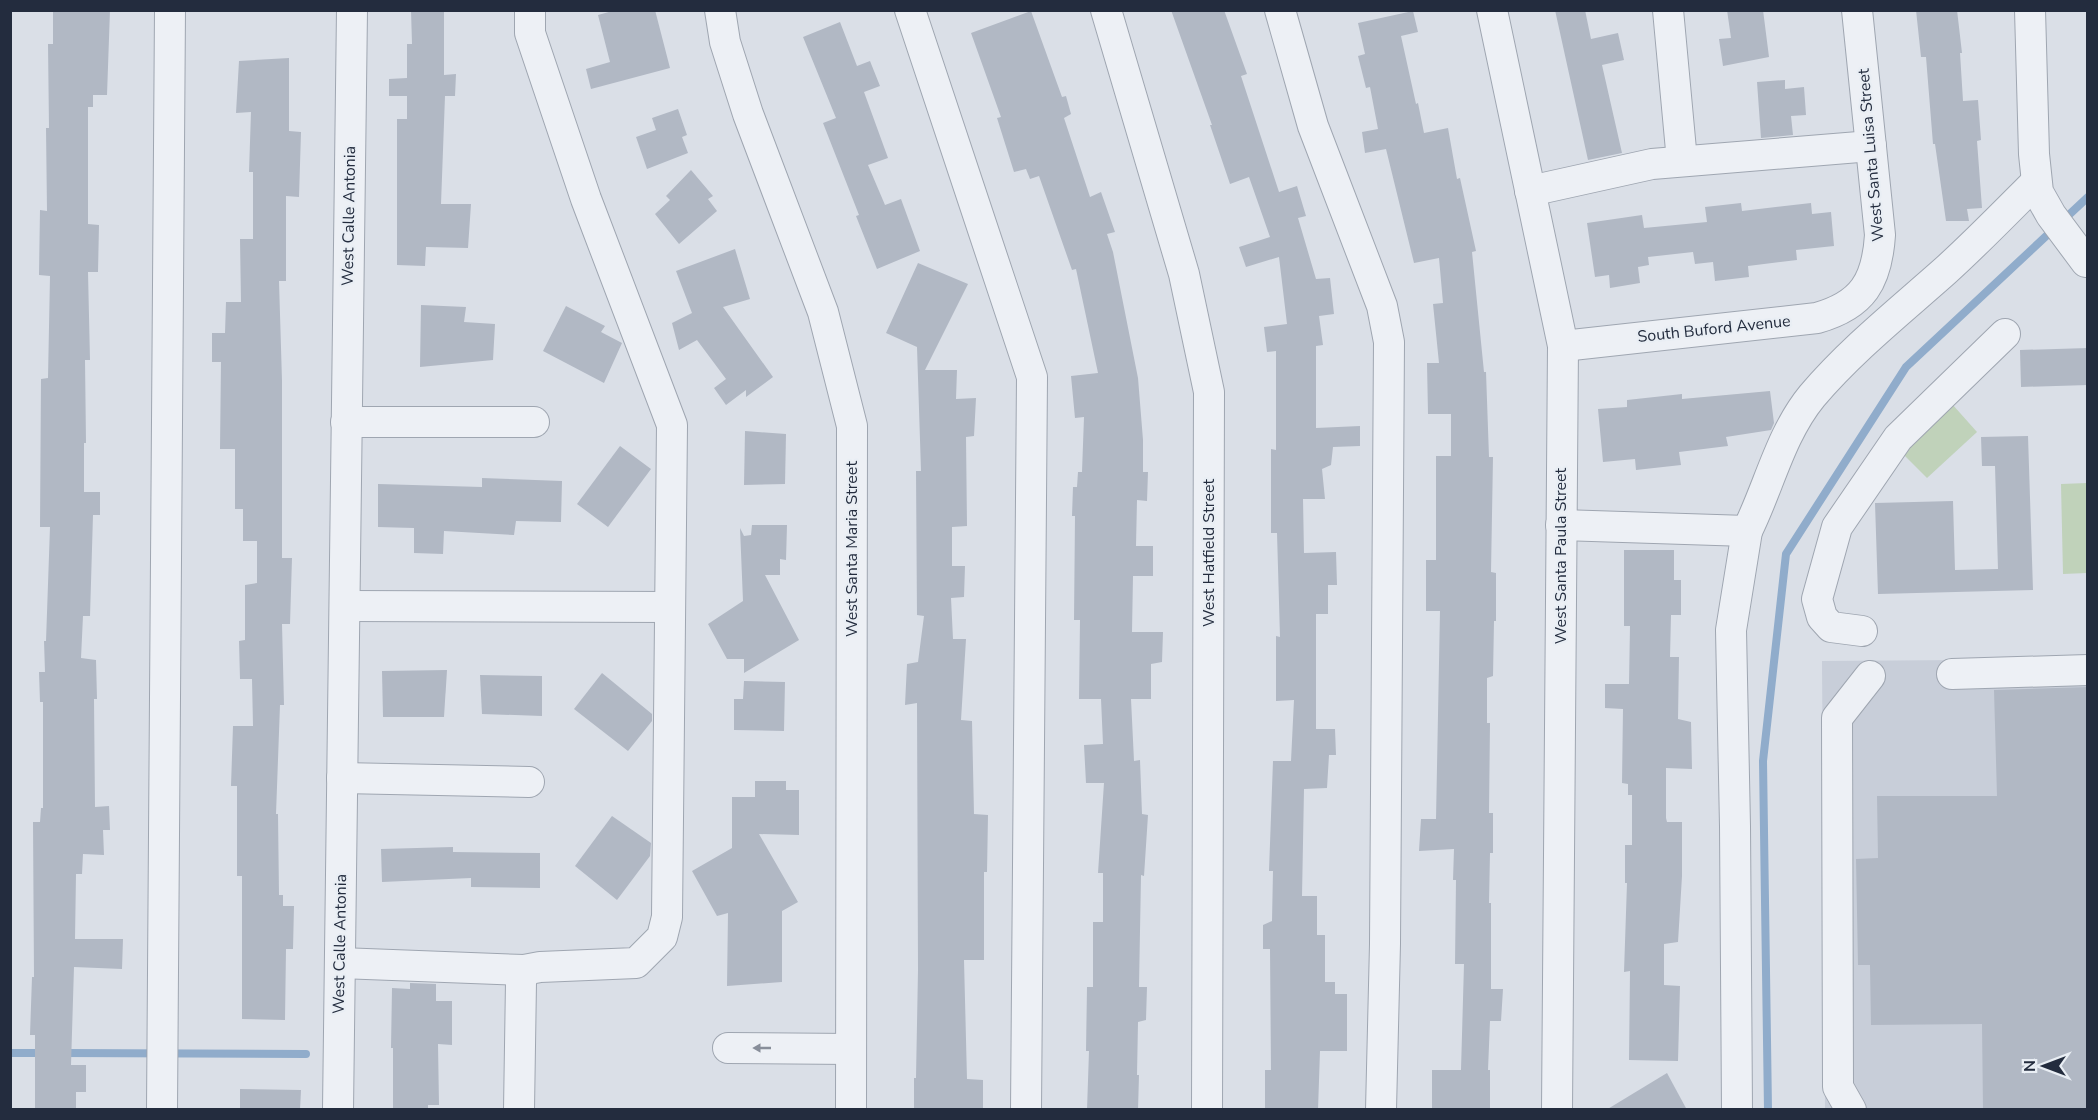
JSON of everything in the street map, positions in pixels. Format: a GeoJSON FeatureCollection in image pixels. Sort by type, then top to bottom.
{"type":"FeatureCollection","features":[{"type":"Feature","properties":{"kind":"street"},"geometry":{"type":"LineString","coordinates":[[162,1110],[170,10]]}},
{"type":"Feature","properties":{"kind":"street","name":"West Calle Antonia"},"geometry":{"type":"LineString","coordinates":[[338,1110],[352,10]]}},
{"type":"Feature","properties":{"kind":"street"},"geometry":{"type":"LineString","coordinates":[[340,963],[524,970],[540,967],[636,963],[662,937],[667,917],[672,425],[582,188],[530,33],[530,10]]}},
{"type":"Feature","properties":{"kind":"street","name":"West Santa Maria Street"},"geometry":{"type":"LineString","coordinates":[[720,10],[725,42],[747,114],[823,312],[852,426],[851,1110]]}},
{"type":"Feature","properties":{"kind":"street"},"geometry":{"type":"LineString","coordinates":[[910,10],[1032,378],[1026,1110]]}},
{"type":"Feature","properties":{"kind":"street","name":"West Hatfield Street"},"geometry":{"type":"LineString","coordinates":[[1107,10],[1184,274],[1209,392],[1207,1110]]}},
{"type":"Feature","properties":{"kind":"street"},"geometry":{"type":"LineString","coordinates":[[1280,10],[1313,126],[1382,306],[1389,342],[1385,944],[1381,1110]]}},
{"type":"Feature","properties":{"kind":"street","name":"West Santa Paula Street"},"geometry":{"type":"LineString","coordinates":[[1492,10],[1563,346],[1557,1110]]}},
{"type":"Feature","properties":{"kind":"street"},"geometry":{"type":"LineString","coordinates":[[1668,10],[1682,161]]}},
{"type":"Feature","properties":{"kind":"street","name":"West Santa Luisa Street"},"geometry":{"type":"LineString","coordinates":[[1857,10],[1879,216],[1879,253],[1872,275],[1860,297]]}},
{"type":"Feature","properties":{"kind":"street"},"geometry":{"type":"LineString","coordinates":[[2030,10],[2038,192],[2051,215],[2086,262]]}},
{"type":"Feature","properties":{"kind":"street"},"geometry":{"type":"LineString","coordinates":[[1530,191],[1652,164],[1871,146]]}},
{"type":"Feature","properties":{"kind":"street"},"geometry":{"type":"LineString","coordinates":[[1737,1110],[1731,630],[1747,531],[1760,505],[1782,448],[1811,397],[1859,348],[1956,261],[2036,182]]}},
{"type":"Feature","properties":{"kind":"street","name":"South Buford Avenue"},"geometry":{"type":"LineString","coordinates":[[1563,346],[1817,318],[1838,312],[1860,297]]}},
{"type":"Feature","properties":{"kind":"street"},"geometry":{"type":"LineString","coordinates":[[1863,631],[1831,627],[1822,616],[1817,599],[1837,527],[1898,438],[2005,334]]}},
{"type":"Feature","properties":{"kind":"street"},"geometry":{"type":"LineString","coordinates":[[346,422],[534,422]]}},
{"type":"Feature","properties":{"kind":"street"},"geometry":{"type":"LineString","coordinates":[[1561,525],[1747,531]]}},
{"type":"Feature","properties":{"kind":"street"},"geometry":{"type":"LineString","coordinates":[[345,606],[670,607]]}},
{"type":"Feature","properties":{"kind":"street"},"geometry":{"type":"LineString","coordinates":[[1952,674],[2088,670]]}},
{"type":"Feature","properties":{"kind":"street"},"geometry":{"type":"LineString","coordinates":[[1851,1110],[1838,1088],[1837,718],[1870,676]]}},
{"type":"Feature","properties":{"kind":"street"},"geometry":{"type":"LineString","coordinates":[[342,778],[529,782]]}},
{"type":"Feature","properties":{"kind":"street"},"geometry":{"type":"LineString","coordinates":[[519,1110],[520,982],[524,970]]}},
{"type":"Feature","properties":{"kind":"street"},"geometry":{"type":"LineString","coordinates":[[728,1048],[851,1049]]}},
{"type":"Feature","properties":{"kind":"shaded area"},"geometry":{"type":"Polygon","coordinates":[[[2087,659],[2087,1109],[1825,1109],[1822,661],[2087,659]]]}},
{"type":"Feature","properties":{"kind":"green space"},"geometry":{"type":"Polygon","coordinates":[[[1952,404],[1977,432],[1927,478],[1902,453],[1952,404]]]}},
{"type":"Feature","properties":{"kind":"green space"},"geometry":{"type":"Polygon","coordinates":[[[2087,483],[2087,573],[2063,574],[2061,484],[2087,483]]]}},
{"type":"Feature","properties":{"kind":"building"},"geometry":{"type":"Polygon","coordinates":[[[53,10],[110,10],[107,95],[93,95],[93,107],[88,107],[88,224],[99,225],[98,272],[88,272],[90,360],[85,360],[84,492],[100,492],[100,515],[93,515],[90,616],[83,616],[81,658],[96,660],[95,807],[109,806],[110,830],[103,830],[104,855],[83,854],[82,874],[76,874],[75,939],[123,939],[122,969],[74,967],[71,1065],[86,1065],[86,1092],[76,1092],[76,1110],[35,1110],[35,1035],[30,1035],[32,977],[34,977],[33,822],[40,822],[41,808],[43,808],[43,702],[40,702],[39,672],[45,672],[44,641],[46,641],[50,527],[40,527],[41,379],[48,378],[50,276],[39,275],[40,210],[47,211],[48,44],[53,44],[53,10]]]}},
{"type":"Feature","properties":{"kind":"building"},"geometry":{"type":"Polygon","coordinates":[[[411,10],[444,10],[444,75],[456,74],[455,96],[445,96],[441,204],[471,204],[468,248],[426,247],[425,266],[397,265],[397,119],[407,119],[407,96],[389,96],[389,79],[407,78],[407,44],[412,44],[411,10]]]}},
{"type":"Feature","properties":{"kind":"building"},"geometry":{"type":"Polygon","coordinates":[[[616,10],[655,10],[670,68],[591,89],[586,69],[610,62],[598,15],[616,10]]]}},
{"type":"Feature","properties":{"kind":"building"},"geometry":{"type":"Polygon","coordinates":[[[1171,10],[1224,10],[1247,74],[1241,76],[1279,192],[1297,186],[1306,216],[1298,218],[1316,279],[1330,278],[1334,314],[1319,316],[1323,345],[1316,346],[1316,428],[1360,426],[1360,446],[1333,447],[1331,465],[1322,469],[1325,499],[1303,499],[1304,553],[1336,552],[1337,585],[1328,585],[1328,614],[1316,614],[1316,729],[1335,729],[1336,755],[1329,755],[1327,788],[1304,789],[1302,896],[1317,896],[1317,935],[1325,935],[1325,982],[1335,982],[1335,994],[1347,994],[1347,1051],[1320,1051],[1318,1110],[1265,1110],[1265,1070],[1271,1070],[1270,949],[1263,949],[1263,925],[1272,921],[1273,871],[1269,871],[1273,761],[1291,761],[1294,700],[1276,701],[1276,636],[1280,637],[1277,533],[1271,533],[1271,449],[1276,450],[1276,351],[1267,352],[1264,327],[1287,324],[1279,257],[1246,267],[1239,247],[1270,237],[1249,177],[1230,184],[1210,125],[1212,125],[1171,10]]]}},
{"type":"Feature","properties":{"kind":"building"},"geometry":{"type":"Polygon","coordinates":[[[1555,10],[1585,10],[1591,39],[1618,33],[1624,60],[1602,65],[1622,153],[1588,160],[1555,10]]]}},
{"type":"Feature","properties":{"kind":"building"},"geometry":{"type":"Polygon","coordinates":[[[1727,10],[1763,10],[1769,57],[1723,66],[1719,39],[1731,38],[1727,10]]]}},
{"type":"Feature","properties":{"kind":"building"},"geometry":{"type":"Polygon","coordinates":[[[1916,10],[1957,10],[1962,53],[1960,53],[1963,101],[1978,100],[1981,140],[1977,141],[1982,208],[1967,209],[1969,221],[1946,221],[1935,144],[1933,144],[1926,57],[1921,57],[1916,10]]]}},
{"type":"Feature","properties":{"kind":"building"},"geometry":{"type":"Polygon","coordinates":[[[1031,11],[1062,97],[1066,96],[1071,114],[1064,118],[1090,197],[1101,192],[1115,232],[1107,234],[1113,252],[1138,378],[1143,472],[1148,472],[1147,501],[1137,500],[1136,546],[1153,546],[1153,576],[1133,576],[1132,632],[1163,632],[1162,662],[1151,664],[1151,699],[1131,699],[1134,761],[1140,760],[1142,814],[1148,815],[1144,876],[1141,875],[1139,987],[1147,987],[1146,1020],[1138,1022],[1138,1110],[1087,1110],[1089,1051],[1086,1051],[1087,987],[1093,987],[1093,922],[1103,922],[1103,873],[1098,873],[1104,783],[1086,783],[1084,745],[1103,744],[1101,699],[1079,699],[1080,620],[1074,620],[1075,516],[1072,516],[1073,487],[1077,487],[1078,472],[1082,472],[1084,417],[1075,418],[1071,376],[1098,373],[1076,269],[1072,270],[1039,176],[1030,179],[1026,169],[1014,172],[997,118],[1001,117],[971,33],[1031,11]]]}},
{"type":"Feature","properties":{"kind":"building"},"geometry":{"type":"Polygon","coordinates":[[[1413,11],[1418,32],[1401,36],[1416,104],[1418,103],[1424,133],[1448,128],[1457,179],[1460,178],[1476,251],[1472,252],[1484,372],[1486,372],[1489,457],[1493,457],[1491,572],[1496,573],[1496,621],[1494,621],[1493,676],[1487,678],[1487,723],[1490,723],[1489,813],[1493,813],[1489,903],[1491,903],[1491,989],[1503,989],[1501,1021],[1490,1021],[1488,1070],[1490,1070],[1490,1110],[1432,1110],[1432,1070],[1461,1070],[1464,964],[1455,964],[1454,849],[1419,851],[1421,819],[1436,819],[1440,611],[1426,611],[1426,560],[1436,560],[1436,456],[1451,456],[1451,414],[1428,414],[1427,363],[1439,363],[1433,304],[1443,303],[1439,258],[1414,263],[1386,149],[1365,153],[1362,132],[1378,129],[1370,87],[1366,88],[1358,56],[1365,54],[1358,23],[1413,11]]]}},
{"type":"Feature","properties":{"kind":"building"},"geometry":{"type":"Polygon","coordinates":[[[840,22],[857,66],[870,61],[880,86],[864,92],[888,158],[868,165],[885,205],[901,199],[920,251],[877,269],[856,216],[859,215],[823,123],[836,118],[803,37],[840,22]]]}},
{"type":"Feature","properties":{"kind":"building"},"geometry":{"type":"Polygon","coordinates":[[[289,58],[289,131],[301,132],[299,197],[286,196],[286,281],[279,281],[282,381],[282,558],[292,558],[290,624],[282,624],[284,705],[280,705],[276,814],[278,814],[279,895],[283,895],[283,906],[294,906],[293,949],[286,949],[285,1020],[242,1019],[242,876],[237,876],[237,786],[231,786],[233,726],[253,726],[252,679],[240,679],[239,641],[245,640],[245,585],[257,583],[257,541],[243,541],[243,509],[235,509],[235,449],[220,449],[221,362],[212,362],[212,333],[225,333],[226,302],[241,302],[240,239],[253,239],[253,172],[249,172],[251,112],[236,113],[239,61],[289,58]]]}},
{"type":"Feature","properties":{"kind":"building"},"geometry":{"type":"Polygon","coordinates":[[[1785,80],[1785,89],[1804,87],[1806,115],[1791,116],[1793,135],[1761,138],[1757,82],[1785,80]]]}},
{"type":"Feature","properties":{"kind":"building"},"geometry":{"type":"Polygon","coordinates":[[[678,109],[687,135],[682,137],[688,153],[647,169],[636,137],[656,130],[652,118],[678,109]]]}},
{"type":"Feature","properties":{"kind":"building"},"geometry":{"type":"Polygon","coordinates":[[[691,170],[713,196],[708,199],[717,211],[679,244],[655,214],[670,200],[666,196],[691,170]]]}},
{"type":"Feature","properties":{"kind":"building"},"geometry":{"type":"Polygon","coordinates":[[[1741,203],[1742,211],[1811,203],[1812,214],[1831,212],[1834,246],[1796,250],[1797,260],[1748,266],[1749,277],[1715,281],[1713,262],[1695,264],[1693,252],[1648,257],[1649,265],[1638,267],[1640,283],[1610,288],[1609,275],[1595,277],[1587,223],[1642,215],[1644,228],[1707,222],[1705,207],[1741,203]]]}},
{"type":"Feature","properties":{"kind":"building"},"geometry":{"type":"Polygon","coordinates":[[[735,249],[750,299],[723,307],[773,377],[746,397],[746,390],[726,405],[714,388],[726,379],[697,340],[679,350],[672,323],[692,313],[676,271],[735,249]]]}},
{"type":"Feature","properties":{"kind":"building"},"geometry":{"type":"Polygon","coordinates":[[[918,263],[968,284],[925,370],[957,370],[956,399],[976,398],[974,436],[966,437],[967,526],[952,527],[952,566],[965,566],[964,597],[951,598],[953,639],[966,639],[961,720],[972,721],[974,814],[988,815],[987,872],[984,872],[984,960],[964,960],[967,1079],[983,1080],[983,1110],[914,1110],[918,970],[917,703],[905,705],[907,664],[918,662],[924,616],[917,615],[916,471],[921,471],[917,347],[886,333],[918,263]]]}},
{"type":"Feature","properties":{"kind":"building"},"geometry":{"type":"Polygon","coordinates":[[[421,305],[466,307],[464,322],[495,324],[493,360],[420,367],[421,305]]]}},
{"type":"Feature","properties":{"kind":"building"},"geometry":{"type":"Polygon","coordinates":[[[566,306],[605,326],[601,332],[622,343],[604,383],[543,351],[566,306]]]}},
{"type":"Feature","properties":{"kind":"building"},"geometry":{"type":"Polygon","coordinates":[[[2088,348],[2088,385],[2021,387],[2020,350],[2088,348]]]}},
{"type":"Feature","properties":{"kind":"building"},"geometry":{"type":"Polygon","coordinates":[[[1770,391],[1774,423],[1771,430],[1726,437],[1728,446],[1679,452],[1681,465],[1636,470],[1635,459],[1603,462],[1598,409],[1627,407],[1627,400],[1682,394],[1682,399],[1770,391]]]}},
{"type":"Feature","properties":{"kind":"building"},"geometry":{"type":"Polygon","coordinates":[[[745,431],[786,434],[785,484],[744,485],[745,431]]]}},
{"type":"Feature","properties":{"kind":"building"},"geometry":{"type":"Polygon","coordinates":[[[2028,436],[2033,590],[1878,594],[1875,503],[1953,501],[1955,570],[1998,569],[1995,466],[1982,466],[1981,437],[2028,436]]]}},
{"type":"Feature","properties":{"kind":"building"},"geometry":{"type":"Polygon","coordinates":[[[620,446],[651,469],[608,527],[577,504],[620,446]]]}},
{"type":"Feature","properties":{"kind":"building"},"geometry":{"type":"Polygon","coordinates":[[[482,478],[562,481],[561,522],[516,521],[514,535],[444,531],[443,554],[414,553],[414,528],[378,527],[378,484],[482,487],[482,478]]]}},
{"type":"Feature","properties":{"kind":"building"},"geometry":{"type":"Polygon","coordinates":[[[752,525],[787,525],[786,560],[780,559],[780,575],[765,575],[799,640],[744,673],[744,659],[727,659],[708,624],[743,601],[740,528],[744,536],[751,535],[752,525]]]}},
{"type":"Feature","properties":{"kind":"building"},"geometry":{"type":"Polygon","coordinates":[[[1624,550],[1674,550],[1674,580],[1681,580],[1681,615],[1671,615],[1670,657],[1679,657],[1678,719],[1691,722],[1692,769],[1666,768],[1667,822],[1682,822],[1682,876],[1678,942],[1664,944],[1664,985],[1680,986],[1678,1061],[1629,1060],[1630,971],[1624,972],[1627,883],[1625,883],[1625,845],[1632,845],[1632,795],[1628,795],[1628,784],[1622,783],[1623,709],[1605,708],[1605,684],[1629,684],[1630,626],[1624,626],[1624,550]]]}},
{"type":"Feature","properties":{"kind":"building"},"geometry":{"type":"Polygon","coordinates":[[[447,670],[444,717],[383,717],[382,671],[447,670]]]}},
{"type":"Feature","properties":{"kind":"building"},"geometry":{"type":"Polygon","coordinates":[[[602,673],[652,714],[652,721],[628,751],[574,709],[602,673]]]}},
{"type":"Feature","properties":{"kind":"building"},"geometry":{"type":"Polygon","coordinates":[[[480,675],[542,676],[542,716],[482,714],[480,675]]]}},
{"type":"Feature","properties":{"kind":"building"},"geometry":{"type":"Polygon","coordinates":[[[744,681],[785,682],[784,731],[734,730],[734,699],[743,699],[744,681]]]}},
{"type":"Feature","properties":{"kind":"building"},"geometry":{"type":"Polygon","coordinates":[[[2088,687],[2088,1108],[1983,1110],[1982,1024],[1871,1025],[1870,965],[1858,965],[1856,859],[1878,858],[1877,796],[1997,796],[1994,690],[2088,687]]]}},
{"type":"Feature","properties":{"kind":"building"},"geometry":{"type":"Polygon","coordinates":[[[755,781],[786,781],[786,790],[799,790],[799,835],[759,834],[798,902],[782,911],[782,982],[727,986],[728,913],[717,916],[692,871],[732,848],[732,797],[755,797],[755,781]]]}},
{"type":"Feature","properties":{"kind":"building"},"geometry":{"type":"Polygon","coordinates":[[[612,816],[651,843],[650,856],[617,900],[575,866],[612,816]]]}},
{"type":"Feature","properties":{"kind":"building"},"geometry":{"type":"Polygon","coordinates":[[[453,847],[453,852],[540,853],[540,888],[471,887],[471,878],[382,882],[381,849],[453,847]]]}},
{"type":"Feature","properties":{"kind":"building"},"geometry":{"type":"Polygon","coordinates":[[[410,983],[436,984],[436,1001],[452,1001],[452,1045],[438,1044],[439,1105],[428,1105],[428,1110],[393,1110],[392,988],[410,989],[410,983]]]}},
{"type":"Feature","properties":{"kind":"building"},"geometry":{"type":"Polygon","coordinates":[[[1667,1073],[1687,1110],[1606,1110],[1667,1073]]]}},
{"type":"Feature","properties":{"kind":"building"},"geometry":{"type":"Polygon","coordinates":[[[240,1089],[301,1090],[300,1110],[240,1110],[240,1089]]]}},
{"type":"Feature","properties":{"kind":"waterway"},"geometry":{"type":"LineString","coordinates":[[1768,1110],[1763,761],[1786,554],[1906,367],[2088,197]]}},
{"type":"Feature","properties":{"kind":"waterway"},"geometry":{"type":"LineString","coordinates":[[10,1053],[45,1053]]}},
{"type":"Feature","properties":{"kind":"waterway"},"geometry":{"type":"LineString","coordinates":[[61,1053],[306,1054]]}}]}
